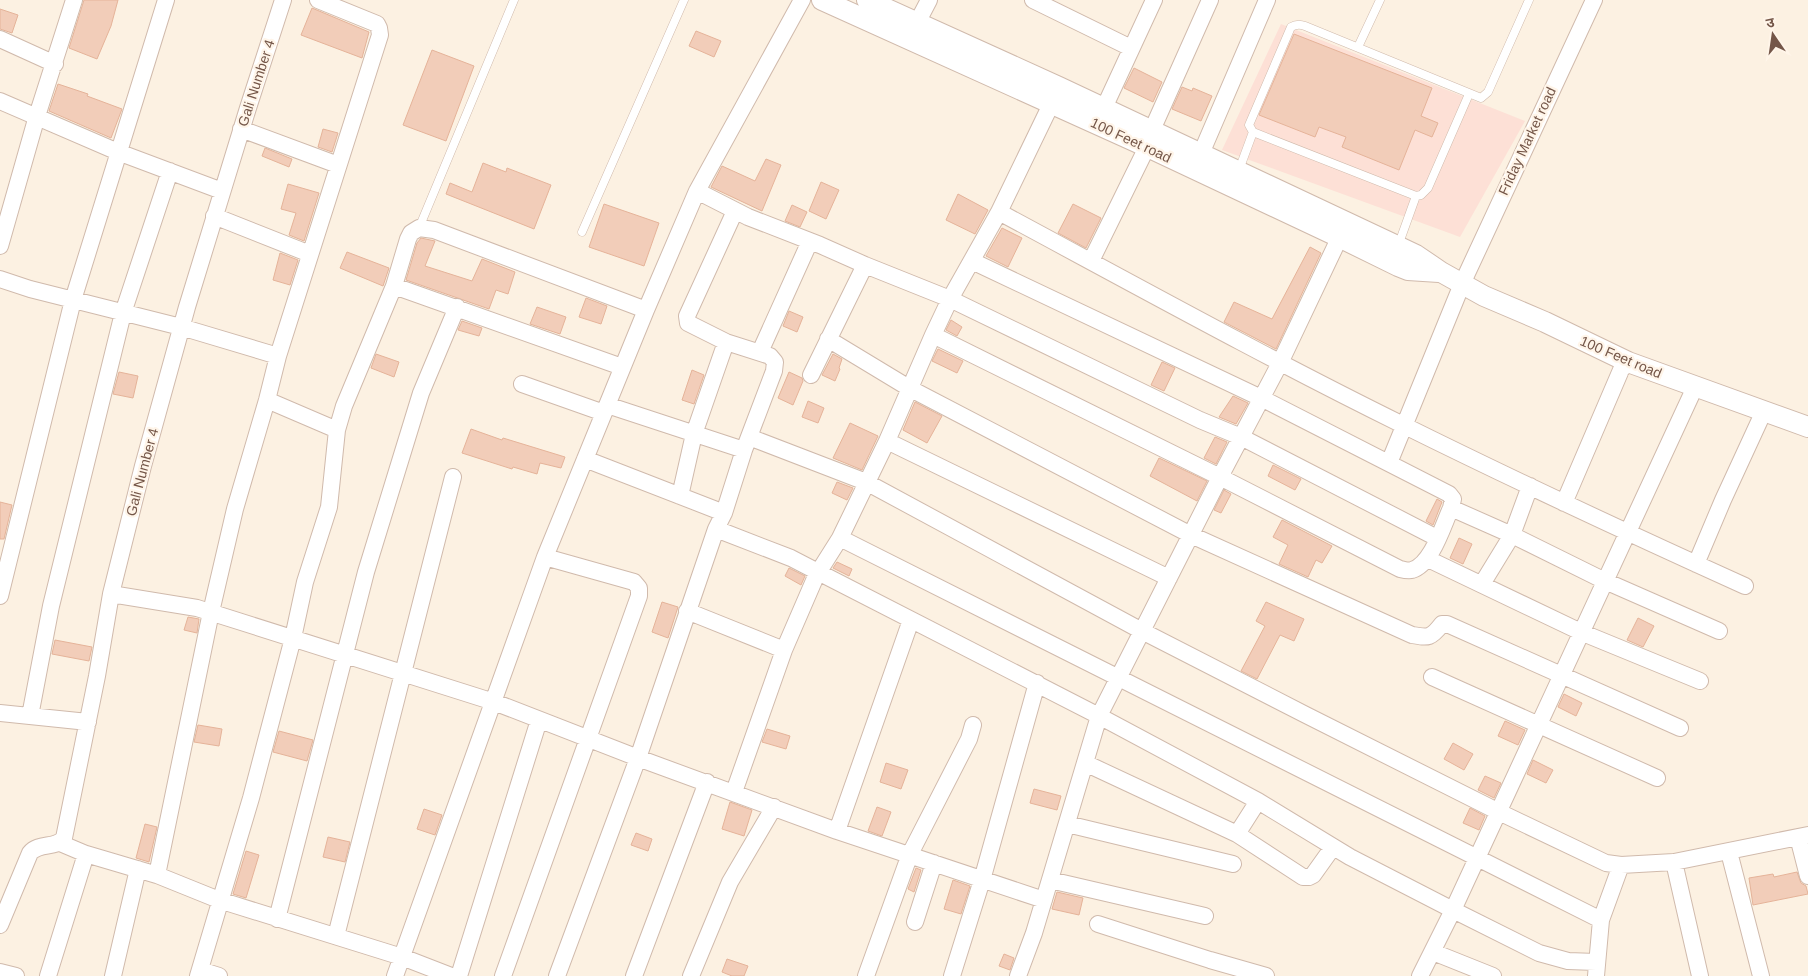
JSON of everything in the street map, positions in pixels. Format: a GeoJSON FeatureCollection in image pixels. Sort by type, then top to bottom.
{"type":"FeatureCollection","features":[{"type":"Feature","properties":{"kind":"street"},"geometry":{"type":"LineString","coordinates":[[0,246],[37,116],[74,0]]}},
{"type":"Feature","properties":{"kind":"street"},"geometry":{"type":"LineString","coordinates":[[0,596],[7,542],[73,300],[166,0]]}},
{"type":"Feature","properties":{"kind":"street","name":"Gali Number 4"},"geometry":{"type":"LineString","coordinates":[[60,843],[64,838],[88,722],[111,594],[143,466],[214,216],[283,0]]}},
{"type":"Feature","properties":{"kind":"street"},"geometry":{"type":"LineString","coordinates":[[157,875],[211,612],[235,509],[268,400],[278,356],[380,35],[377,24],[318,0]]}},
{"type":"Feature","properties":{"kind":"street"},"geometry":{"type":"LineString","coordinates":[[395,976],[545,557],[622,367],[697,191],[802,0]]}},
{"type":"Feature","properties":{"kind":"street","name":"100 Feet road"},"geometry":{"type":"LineString","coordinates":[[822,0],[1055,95],[1104,108],[1149,139]]}},
{"type":"Feature","properties":{"kind":"street","name":"100 Feet road"},"geometry":{"type":"LineString","coordinates":[[868,0],[1055,95],[1343,230],[1398,246],[1484,296],[1545,322],[1628,362],[1808,427]]}},
{"type":"Feature","properties":{"kind":"street"},"geometry":{"type":"LineString","coordinates":[[917,24],[929,0]]}},
{"type":"Feature","properties":{"kind":"street"},"geometry":{"type":"LineString","coordinates":[[1033,0],[1131,48]]}},
{"type":"Feature","properties":{"kind":"street"},"geometry":{"type":"LineString","coordinates":[[1104,108],[1154,0]]}},
{"type":"Feature","properties":{"kind":"street"},"geometry":{"type":"LineString","coordinates":[[1091,262],[1149,139],[1210,0]]}},
{"type":"Feature","properties":{"kind":"street"},"geometry":{"type":"LineString","coordinates":[[1198,161],[1267,0]]}},
{"type":"Feature","properties":{"kind":"street","name":"Friday Market road"},"geometry":{"type":"LineString","coordinates":[[1388,463],[1462,284],[1594,0]]}},
{"type":"Feature","properties":{"kind":"street"},"geometry":{"type":"LineString","coordinates":[[0,40],[55,64]]}},
{"type":"Feature","properties":{"kind":"street"},"geometry":{"type":"LineString","coordinates":[[734,792],[784,650],[818,572],[840,538],[887,441],[932,335],[999,212],[1055,95]]}},
{"type":"Feature","properties":{"kind":"street"},"geometry":{"type":"LineString","coordinates":[[0,102],[37,116],[118,152],[222,191]]}},
{"type":"Feature","properties":{"kind":"street"},"geometry":{"type":"LineString","coordinates":[[242,128],[338,165]]}},
{"type":"Feature","properties":{"kind":"street","name":"100 Feet road"},"geometry":{"type":"LineString","coordinates":[[1198,161],[1238,171],[1343,230],[1398,266],[1408,270],[1441,272]]}},
{"type":"Feature","properties":{"kind":"street"},"geometry":{"type":"LineString","coordinates":[[30,716],[51,606],[123,313],[170,171]]}},
{"type":"Feature","properties":{"kind":"street"},"geometry":{"type":"LineString","coordinates":[[697,191],[748,217],[950,299],[1200,420],[1241,437],[1437,538]]}},
{"type":"Feature","properties":{"kind":"street"},"geometry":{"type":"LineString","coordinates":[[557,976],[638,758],[687,611],[774,371],[775,362],[770,356],[726,342],[688,324],[687,316],[736,211]]}},
{"type":"Feature","properties":{"kind":"street"},"geometry":{"type":"LineString","coordinates":[[999,212],[1280,363],[1404,426],[1564,503],[1744,586]]}},
{"type":"Feature","properties":{"kind":"street"},"geometry":{"type":"LineString","coordinates":[[214,216],[310,254]]}},
{"type":"Feature","properties":{"kind":"street"},"geometry":{"type":"LineString","coordinates":[[220,976],[199,973],[219,900],[228,878],[251,798],[293,638],[305,582],[328,507],[338,430],[351,387],[394,286],[411,233],[419,228],[434,230],[646,310]]}},
{"type":"Feature","properties":{"kind":"street"},"geometry":{"type":"LineString","coordinates":[[1018,976],[1034,933],[1099,716],[1220,476],[1280,363],[1343,230]]}},
{"type":"Feature","properties":{"kind":"street"},"geometry":{"type":"LineString","coordinates":[[760,352],[810,241]]}},
{"type":"Feature","properties":{"kind":"street"},"geometry":{"type":"LineString","coordinates":[[932,335],[1220,476],[1400,570],[1411,571],[1428,559],[1452,508],[1453,499],[1449,494],[1261,398],[972,261]]}},
{"type":"Feature","properties":{"kind":"street"},"geometry":{"type":"LineString","coordinates":[[811,375],[864,265]]}},
{"type":"Feature","properties":{"kind":"street"},"geometry":{"type":"LineString","coordinates":[[0,279],[30,290],[181,327],[278,356]]}},
{"type":"Feature","properties":{"kind":"street"},"geometry":{"type":"LineString","coordinates":[[394,286],[622,367]]}},
{"type":"Feature","properties":{"kind":"street"},"geometry":{"type":"LineString","coordinates":[[277,919],[366,572],[421,393],[457,307]]}},
{"type":"Feature","properties":{"kind":"street"},"geometry":{"type":"LineString","coordinates":[[828,340],[909,388],[1191,534],[1412,636],[1428,637],[1435,633],[1442,624],[1448,624],[1680,728]]}},
{"type":"Feature","properties":{"kind":"street"},"geometry":{"type":"LineString","coordinates":[[680,496],[694,434],[726,342]]}},
{"type":"Feature","properties":{"kind":"street"},"geometry":{"type":"LineString","coordinates":[[1564,503],[1621,370],[1628,362]]}},
{"type":"Feature","properties":{"kind":"street"},"geometry":{"type":"LineString","coordinates":[[522,384],[694,434],[746,444],[866,482],[1142,631],[1499,812],[1606,863],[1621,865],[1674,862],[1803,836],[1808,876]]}},
{"type":"Feature","properties":{"kind":"street"},"geometry":{"type":"LineString","coordinates":[[1420,976],[1583,633],[1627,532],[1695,387]]}},
{"type":"Feature","properties":{"kind":"street"},"geometry":{"type":"LineString","coordinates":[[268,400],[338,430]]}},
{"type":"Feature","properties":{"kind":"street"},"geometry":{"type":"LineString","coordinates":[[1696,564],[1764,411]]}},
{"type":"Feature","properties":{"kind":"street"},"geometry":{"type":"LineString","coordinates":[[887,441],[1169,578]]}},
{"type":"Feature","properties":{"kind":"street"},"geometry":{"type":"LineString","coordinates":[[584,459],[724,512]]}},
{"type":"Feature","properties":{"kind":"street"},"geometry":{"type":"LineString","coordinates":[[336,936],[402,673],[454,477]]}},
{"type":"Feature","properties":{"kind":"street"},"geometry":{"type":"LineString","coordinates":[[1482,584],[1512,535],[1530,486]]}},
{"type":"Feature","properties":{"kind":"street"},"geometry":{"type":"LineString","coordinates":[[1452,508],[1605,581],[1719,631]]}},
{"type":"Feature","properties":{"kind":"street"},"geometry":{"type":"LineString","coordinates":[[716,530],[791,558],[1037,683],[1258,801],[1350,857],[1539,952],[1596,969],[1601,920],[1621,865]]}},
{"type":"Feature","properties":{"kind":"street"},"geometry":{"type":"LineString","coordinates":[[840,538],[1601,920]]}},
{"type":"Feature","properties":{"kind":"street"},"geometry":{"type":"LineString","coordinates":[[503,976],[640,596],[639,588],[634,582],[545,557]]}},
{"type":"Feature","properties":{"kind":"street"},"geometry":{"type":"LineString","coordinates":[[1428,559],[1583,633],[1700,681]]}},
{"type":"Feature","properties":{"kind":"street"},"geometry":{"type":"LineString","coordinates":[[111,594],[197,608],[494,702],[638,758],[837,831],[1044,900]]}},
{"type":"Feature","properties":{"kind":"street"},"geometry":{"type":"LineString","coordinates":[[687,611],[784,650]]}},
{"type":"Feature","properties":{"kind":"street"},"geometry":{"type":"LineString","coordinates":[[837,831],[911,620]]}},
{"type":"Feature","properties":{"kind":"street"},"geometry":{"type":"LineString","coordinates":[[1432,677],[1657,778]]}},
{"type":"Feature","properties":{"kind":"street"},"geometry":{"type":"LineString","coordinates":[[952,976],[982,880],[1037,683]]}},
{"type":"Feature","properties":{"kind":"street"},"geometry":{"type":"LineString","coordinates":[[0,714],[88,722]]}},
{"type":"Feature","properties":{"kind":"street"},"geometry":{"type":"LineString","coordinates":[[460,976],[539,720]]}},
{"type":"Feature","properties":{"kind":"street"},"geometry":{"type":"LineString","coordinates":[[866,976],[910,854],[969,739],[973,726]]}},
{"type":"Feature","properties":{"kind":"street"},"geometry":{"type":"LineString","coordinates":[[1085,763],[1237,834],[1303,877],[1313,875],[1333,847]]}},
{"type":"Feature","properties":{"kind":"street"},"geometry":{"type":"LineString","coordinates":[[634,976],[707,782]]}},
{"type":"Feature","properties":{"kind":"street"},"geometry":{"type":"LineString","coordinates":[[1237,834],[1258,801]]}},
{"type":"Feature","properties":{"kind":"street"},"geometry":{"type":"LineString","coordinates":[[691,976],[730,882],[774,807]]}},
{"type":"Feature","properties":{"kind":"street"},"geometry":{"type":"LineString","coordinates":[[1067,824],[1233,864]]}},
{"type":"Feature","properties":{"kind":"street"},"geometry":{"type":"LineString","coordinates":[[0,925],[34,847],[60,843],[86,854],[157,875],[219,900],[402,957],[451,976]]}},
{"type":"Feature","properties":{"kind":"street"},"geometry":{"type":"LineString","coordinates":[[1729,852],[1761,976]]}},
{"type":"Feature","properties":{"kind":"street"},"geometry":{"type":"LineString","coordinates":[[48,976],[86,854]]}},
{"type":"Feature","properties":{"kind":"street"},"geometry":{"type":"LineString","coordinates":[[1674,862],[1700,976]]}},
{"type":"Feature","properties":{"kind":"street"},"geometry":{"type":"LineString","coordinates":[[915,922],[934,863]]}},
{"type":"Feature","properties":{"kind":"street"},"geometry":{"type":"LineString","coordinates":[[112,976],[138,869]]}},
{"type":"Feature","properties":{"kind":"street"},"geometry":{"type":"LineString","coordinates":[[1050,880],[1205,916]]}},
{"type":"Feature","properties":{"kind":"street"},"geometry":{"type":"LineString","coordinates":[[1098,924],[1266,976]]}},
{"type":"Feature","properties":{"kind":"street"},"geometry":{"type":"LineString","coordinates":[[1433,952],[1493,976]]}},
{"type":"Feature","properties":{"kind":"street"},"geometry":{"type":"LineString","coordinates":[[0,972],[16,976]]}},
{"type":"Feature","properties":{"kind":"lane"},"geometry":{"type":"LineString","coordinates":[[419,228],[514,0]]}},
{"type":"Feature","properties":{"kind":"lane"},"geometry":{"type":"LineString","coordinates":[[582,232],[684,0]]}},
{"type":"Feature","properties":{"kind":"lane"},"geometry":{"type":"LineString","coordinates":[[1358,48],[1380,0]]}},
{"type":"Feature","properties":{"kind":"lane"},"geometry":{"type":"LineString","coordinates":[[1238,171],[1252,132],[1249,125],[1291,27],[1301,24],[1481,98],[1488,92],[1529,0]]}},
{"type":"Feature","properties":{"kind":"lane"},"geometry":{"type":"LineString","coordinates":[[1252,132],[1416,196],[1421,195],[1428,188],[1469,94]]}},
{"type":"Feature","properties":{"kind":"lane"},"geometry":{"type":"LineString","coordinates":[[1398,246],[1416,196]]}},
{"type":"Feature","properties":{"kind":"shaded area"},"geometry":{"type":"Polygon","coordinates":[[[1281,24],[1525,121],[1460,237],[1222,150],[1281,24]]]}},
{"type":"Feature","properties":{"kind":"building"},"geometry":{"type":"Polygon","coordinates":[[[84,0],[118,0],[111,26],[97,59],[69,48],[84,0]]]}},
{"type":"Feature","properties":{"kind":"building"},"geometry":{"type":"Polygon","coordinates":[[[312,8],[369,32],[362,58],[301,35],[312,8]]]}},
{"type":"Feature","properties":{"kind":"building"},"geometry":{"type":"Polygon","coordinates":[[[0,9],[18,15],[12,33],[0,29],[0,9]]]}},
{"type":"Feature","properties":{"kind":"building"},"geometry":{"type":"Polygon","coordinates":[[[696,31],[721,41],[714,57],[689,46],[696,31]]]}},
{"type":"Feature","properties":{"kind":"building"},"geometry":{"type":"Polygon","coordinates":[[[1294,34],[1432,88],[1421,116],[1438,123],[1432,137],[1415,130],[1399,170],[1342,147],[1346,137],[1319,127],[1315,137],[1259,115],[1294,34]]]}},
{"type":"Feature","properties":{"kind":"building"},"geometry":{"type":"Polygon","coordinates":[[[432,50],[474,66],[446,141],[403,125],[432,50]]]}},
{"type":"Feature","properties":{"kind":"building"},"geometry":{"type":"Polygon","coordinates":[[[1134,68],[1162,82],[1153,102],[1124,88],[1134,68]]]}},
{"type":"Feature","properties":{"kind":"building"},"geometry":{"type":"Polygon","coordinates":[[[58,84],[88,94],[87,96],[122,109],[111,138],[49,111],[58,84]]]}},
{"type":"Feature","properties":{"kind":"building"},"geometry":{"type":"Polygon","coordinates":[[[1182,87],[1192,91],[1193,88],[1212,96],[1201,121],[1172,109],[1182,87]]]}},
{"type":"Feature","properties":{"kind":"building"},"geometry":{"type":"Polygon","coordinates":[[[323,129],[338,133],[332,152],[318,147],[323,129]]]}},
{"type":"Feature","properties":{"kind":"building"},"geometry":{"type":"Polygon","coordinates":[[[265,148],[292,159],[289,167],[262,156],[265,148]]]}},
{"type":"Feature","properties":{"kind":"building"},"geometry":{"type":"Polygon","coordinates":[[[766,159],[781,165],[762,211],[711,187],[722,166],[755,181],[766,159]]]}},
{"type":"Feature","properties":{"kind":"building"},"geometry":{"type":"Polygon","coordinates":[[[483,163],[506,172],[507,168],[551,185],[534,229],[446,194],[450,183],[472,192],[483,163]]]}},
{"type":"Feature","properties":{"kind":"building"},"geometry":{"type":"Polygon","coordinates":[[[821,182],[839,190],[826,219],[809,211],[821,182]]]}},
{"type":"Feature","properties":{"kind":"building"},"geometry":{"type":"Polygon","coordinates":[[[288,184],[319,193],[304,241],[289,235],[296,213],[281,209],[288,184]]]}},
{"type":"Feature","properties":{"kind":"building"},"geometry":{"type":"Polygon","coordinates":[[[958,194],[988,210],[975,234],[946,220],[958,194]]]}},
{"type":"Feature","properties":{"kind":"building"},"geometry":{"type":"Polygon","coordinates":[[[604,204],[659,223],[644,266],[589,247],[604,204]]]}},
{"type":"Feature","properties":{"kind":"building"},"geometry":{"type":"Polygon","coordinates":[[[1073,204],[1101,218],[1086,248],[1058,233],[1073,204]]]}},
{"type":"Feature","properties":{"kind":"building"},"geometry":{"type":"Polygon","coordinates":[[[792,205],[807,212],[800,227],[785,221],[792,205]]]}},
{"type":"Feature","properties":{"kind":"building"},"geometry":{"type":"Polygon","coordinates":[[[1002,228],[1022,238],[1008,267],[986,256],[1002,228]]]}},
{"type":"Feature","properties":{"kind":"building"},"geometry":{"type":"Polygon","coordinates":[[[421,238],[435,241],[425,266],[472,281],[482,259],[515,272],[508,294],[496,290],[489,309],[406,280],[417,243],[421,238]]]}},
{"type":"Feature","properties":{"kind":"building"},"geometry":{"type":"Polygon","coordinates":[[[1310,247],[1321,253],[1276,349],[1224,322],[1234,302],[1272,319],[1310,247]]]}},
{"type":"Feature","properties":{"kind":"building"},"geometry":{"type":"Polygon","coordinates":[[[347,252],[389,268],[383,286],[340,268],[347,252]]]}},
{"type":"Feature","properties":{"kind":"building"},"geometry":{"type":"Polygon","coordinates":[[[280,253],[298,260],[290,285],[273,280],[280,253]]]}},
{"type":"Feature","properties":{"kind":"building"},"geometry":{"type":"Polygon","coordinates":[[[586,298],[607,306],[601,324],[579,317],[586,298]]]}},
{"type":"Feature","properties":{"kind":"building"},"geometry":{"type":"Polygon","coordinates":[[[537,307],[566,317],[560,334],[530,324],[537,307]]]}},
{"type":"Feature","properties":{"kind":"building"},"geometry":{"type":"Polygon","coordinates":[[[789,311],[803,317],[797,332],[783,326],[789,311]]]}},
{"type":"Feature","properties":{"kind":"building"},"geometry":{"type":"Polygon","coordinates":[[[951,320],[962,327],[957,336],[946,330],[951,320]]]}},
{"type":"Feature","properties":{"kind":"building"},"geometry":{"type":"Polygon","coordinates":[[[462,321],[482,328],[479,336],[458,330],[462,321]]]}},
{"type":"Feature","properties":{"kind":"building"},"geometry":{"type":"Polygon","coordinates":[[[938,349],[963,361],[957,373],[932,361],[938,349]]]}},
{"type":"Feature","properties":{"kind":"building"},"geometry":{"type":"Polygon","coordinates":[[[376,354],[399,362],[394,377],[371,368],[376,354]]]}},
{"type":"Feature","properties":{"kind":"building"},"geometry":{"type":"Polygon","coordinates":[[[833,354],[842,359],[835,381],[822,375],[833,354]]]}},
{"type":"Feature","properties":{"kind":"building"},"geometry":{"type":"Polygon","coordinates":[[[1162,362],[1175,368],[1164,391],[1151,385],[1162,362]]]}},
{"type":"Feature","properties":{"kind":"building"},"geometry":{"type":"Polygon","coordinates":[[[692,370],[704,375],[694,404],[682,400],[692,370]]]}},
{"type":"Feature","properties":{"kind":"building"},"geometry":{"type":"Polygon","coordinates":[[[119,372],[138,376],[133,398],[113,394],[119,372]]]}},
{"type":"Feature","properties":{"kind":"building"},"geometry":{"type":"Polygon","coordinates":[[[789,372],[802,378],[803,381],[793,405],[778,398],[789,372]]]}},
{"type":"Feature","properties":{"kind":"building"},"geometry":{"type":"Polygon","coordinates":[[[1233,396],[1248,403],[1236,424],[1219,417],[1233,396]]]}},
{"type":"Feature","properties":{"kind":"building"},"geometry":{"type":"Polygon","coordinates":[[[808,401],[824,408],[818,423],[802,417],[808,401]]]}},
{"type":"Feature","properties":{"kind":"building"},"geometry":{"type":"Polygon","coordinates":[[[915,402],[942,416],[927,443],[903,430],[915,402]]]}},
{"type":"Feature","properties":{"kind":"building"},"geometry":{"type":"Polygon","coordinates":[[[850,423],[878,436],[862,470],[833,458],[850,423]]]}},
{"type":"Feature","properties":{"kind":"building"},"geometry":{"type":"Polygon","coordinates":[[[471,429],[502,440],[503,438],[565,457],[561,468],[540,463],[537,474],[513,467],[512,469],[462,453],[471,429]]]}},
{"type":"Feature","properties":{"kind":"building"},"geometry":{"type":"Polygon","coordinates":[[[1215,437],[1227,442],[1216,464],[1204,458],[1215,437]]]}},
{"type":"Feature","properties":{"kind":"building"},"geometry":{"type":"Polygon","coordinates":[[[1159,458],[1207,481],[1197,501],[1150,476],[1159,458]]]}},
{"type":"Feature","properties":{"kind":"building"},"geometry":{"type":"Polygon","coordinates":[[[1273,465],[1301,479],[1295,490],[1268,476],[1273,465]]]}},
{"type":"Feature","properties":{"kind":"building"},"geometry":{"type":"Polygon","coordinates":[[[837,482],[853,488],[847,500],[832,493],[837,482]]]}},
{"type":"Feature","properties":{"kind":"building"},"geometry":{"type":"Polygon","coordinates":[[[1224,490],[1231,494],[1221,513],[1214,510],[1224,490]]]}},
{"type":"Feature","properties":{"kind":"building"},"geometry":{"type":"Polygon","coordinates":[[[1437,499],[1442,502],[1433,525],[1426,521],[1437,499]]]}},
{"type":"Feature","properties":{"kind":"building"},"geometry":{"type":"Polygon","coordinates":[[[0,502],[12,505],[4,539],[0,539],[0,502]]]}},
{"type":"Feature","properties":{"kind":"building"},"geometry":{"type":"Polygon","coordinates":[[[1282,520],[1332,546],[1322,563],[1316,560],[1308,577],[1279,564],[1288,545],[1273,537],[1282,520]]]}},
{"type":"Feature","properties":{"kind":"building"},"geometry":{"type":"Polygon","coordinates":[[[1459,538],[1472,544],[1463,564],[1450,558],[1459,538]]]}},
{"type":"Feature","properties":{"kind":"building"},"geometry":{"type":"Polygon","coordinates":[[[837,562],[852,569],[849,576],[833,568],[837,562]]]}},
{"type":"Feature","properties":{"kind":"building"},"geometry":{"type":"Polygon","coordinates":[[[789,568],[805,576],[801,585],[785,576],[789,568]]]}},
{"type":"Feature","properties":{"kind":"building"},"geometry":{"type":"Polygon","coordinates":[[[662,602],[678,607],[668,638],[652,632],[662,602]]]}},
{"type":"Feature","properties":{"kind":"building"},"geometry":{"type":"Polygon","coordinates":[[[1266,602],[1304,619],[1294,641],[1280,635],[1257,679],[1241,671],[1265,626],[1256,621],[1266,602]]]}},
{"type":"Feature","properties":{"kind":"building"},"geometry":{"type":"Polygon","coordinates":[[[188,617],[199,619],[197,633],[184,630],[188,617]]]}},
{"type":"Feature","properties":{"kind":"building"},"geometry":{"type":"Polygon","coordinates":[[[1638,618],[1654,626],[1643,647],[1627,640],[1638,618]]]}},
{"type":"Feature","properties":{"kind":"building"},"geometry":{"type":"Polygon","coordinates":[[[55,640],[92,647],[89,661],[52,654],[55,640]]]}},
{"type":"Feature","properties":{"kind":"building"},"geometry":{"type":"Polygon","coordinates":[[[1564,694],[1582,703],[1576,716],[1558,707],[1564,694]]]}},
{"type":"Feature","properties":{"kind":"building"},"geometry":{"type":"Polygon","coordinates":[[[1505,721],[1525,730],[1518,745],[1498,736],[1505,721]]]}},
{"type":"Feature","properties":{"kind":"building"},"geometry":{"type":"Polygon","coordinates":[[[198,725],[222,729],[219,746],[194,742],[198,725]]]}},
{"type":"Feature","properties":{"kind":"building"},"geometry":{"type":"Polygon","coordinates":[[[767,729],[790,736],[786,749],[762,742],[767,729]]]}},
{"type":"Feature","properties":{"kind":"building"},"geometry":{"type":"Polygon","coordinates":[[[279,731],[313,740],[307,761],[273,752],[279,731]]]}},
{"type":"Feature","properties":{"kind":"building"},"geometry":{"type":"Polygon","coordinates":[[[1453,743],[1473,754],[1464,770],[1444,759],[1453,743]]]}},
{"type":"Feature","properties":{"kind":"building"},"geometry":{"type":"Polygon","coordinates":[[[1533,760],[1553,770],[1546,783],[1527,774],[1533,760]]]}},
{"type":"Feature","properties":{"kind":"building"},"geometry":{"type":"Polygon","coordinates":[[[886,763],[908,770],[901,789],[880,782],[886,763]]]}},
{"type":"Feature","properties":{"kind":"building"},"geometry":{"type":"Polygon","coordinates":[[[1485,776],[1501,783],[1494,798],[1478,790],[1485,776]]]}},
{"type":"Feature","properties":{"kind":"building"},"geometry":{"type":"Polygon","coordinates":[[[1034,789],[1061,796],[1057,810],[1030,803],[1034,789]]]}},
{"type":"Feature","properties":{"kind":"building"},"geometry":{"type":"Polygon","coordinates":[[[730,802],[752,810],[744,836],[722,829],[730,802]]]}},
{"type":"Feature","properties":{"kind":"building"},"geometry":{"type":"Polygon","coordinates":[[[877,807],[891,812],[882,836],[868,831],[877,807]]]}},
{"type":"Feature","properties":{"kind":"building"},"geometry":{"type":"Polygon","coordinates":[[[1470,808],[1485,816],[1479,830],[1463,823],[1470,808]]]}},
{"type":"Feature","properties":{"kind":"building"},"geometry":{"type":"Polygon","coordinates":[[[424,809],[442,815],[435,835],[417,829],[424,809]]]}},
{"type":"Feature","properties":{"kind":"building"},"geometry":{"type":"Polygon","coordinates":[[[145,824],[157,827],[149,862],[136,858],[145,824]]]}},
{"type":"Feature","properties":{"kind":"building"},"geometry":{"type":"Polygon","coordinates":[[[636,833],[652,839],[648,851],[631,845],[636,833]]]}},
{"type":"Feature","properties":{"kind":"building"},"geometry":{"type":"Polygon","coordinates":[[[328,837],[350,842],[345,862],[323,857],[328,837]]]}},
{"type":"Feature","properties":{"kind":"building"},"geometry":{"type":"Polygon","coordinates":[[[246,851],[259,855],[246,898],[233,894],[246,851]]]}},
{"type":"Feature","properties":{"kind":"building"},"geometry":{"type":"Polygon","coordinates":[[[916,868],[921,870],[914,892],[908,889],[916,868]]]}},
{"type":"Feature","properties":{"kind":"building"},"geometry":{"type":"Polygon","coordinates":[[[1797,872],[1801,883],[1806,886],[1808,894],[1753,905],[1749,878],[1773,874],[1774,877],[1797,872]]]}},
{"type":"Feature","properties":{"kind":"building"},"geometry":{"type":"Polygon","coordinates":[[[953,880],[970,886],[961,914],[944,909],[953,880]]]}},
{"type":"Feature","properties":{"kind":"building"},"geometry":{"type":"Polygon","coordinates":[[[1057,892],[1083,898],[1079,915],[1052,909],[1057,892]]]}},
{"type":"Feature","properties":{"kind":"building"},"geometry":{"type":"Polygon","coordinates":[[[1004,954],[1014,958],[1010,970],[999,966],[1004,954]]]}},
{"type":"Feature","properties":{"kind":"building"},"geometry":{"type":"Polygon","coordinates":[[[727,959],[748,966],[744,976],[732,976],[722,972],[727,959]]]}}]}
